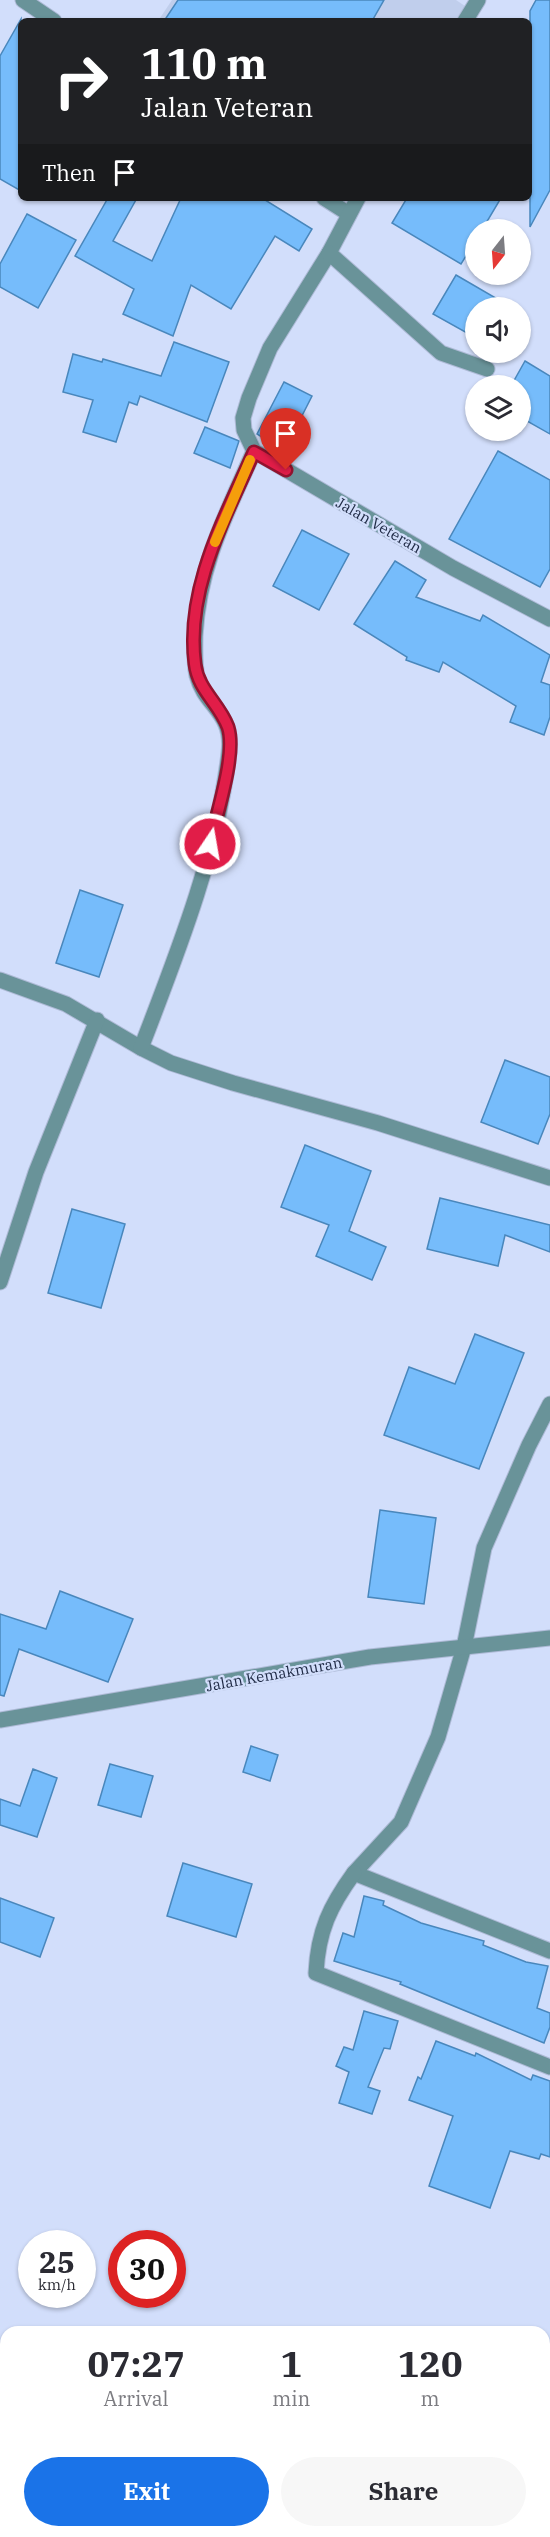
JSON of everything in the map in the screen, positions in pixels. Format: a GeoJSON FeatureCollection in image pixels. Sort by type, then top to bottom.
{"type":"FeatureCollection","features":[{"type":"Feature","properties":{"kind":"street"},"geometry":{"type":"LineString","coordinates":[[23,0],[50,18]]}},
{"type":"Feature","properties":{"kind":"street"},"geometry":{"type":"LineString","coordinates":[[467,18],[478,0]]}},
{"type":"Feature","properties":{"kind":"street"},"geometry":{"type":"LineString","coordinates":[[329,201],[349,214]]}},
{"type":"Feature","properties":{"kind":"street"},"geometry":{"type":"LineString","coordinates":[[141,1048],[178,951],[205,866],[229,752],[229,730],[221,711],[197,679],[194,661],[197,600],[204,570],[254,452],[244,430],[243,418],[249,398],[270,348],[329,254],[356,201]]}},
{"type":"Feature","properties":{"kind":"street"},"geometry":{"type":"LineString","coordinates":[[329,254],[441,352],[487,369]]}},
{"type":"Feature","properties":{"kind":"street","name":"Jalan Veteran"},"geometry":{"type":"LineString","coordinates":[[254,452],[453,568],[550,619]]}},
{"type":"Feature","properties":{"kind":"street"},"geometry":{"type":"LineString","coordinates":[[0,980],[66,1004],[171,1063],[233,1083],[378,1123],[550,1178]]}},
{"type":"Feature","properties":{"kind":"street"},"geometry":{"type":"LineString","coordinates":[[0,1282],[36,1172],[98,1020]]}},
{"type":"Feature","properties":{"kind":"street"},"geometry":{"type":"LineString","coordinates":[[550,1404],[529,1445],[484,1548],[464,1647],[438,1737],[401,1822],[354,1873],[335,1899],[322,1929],[317,1949],[316,1973],[550,2067]]}},
{"type":"Feature","properties":{"kind":"street","name":"Jalan Kemakmuran"},"geometry":{"type":"LineString","coordinates":[[0,1720],[370,1657],[550,1638]]}},
{"type":"Feature","properties":{"kind":"street"},"geometry":{"type":"LineString","coordinates":[[354,1873],[550,1951]]}},
{"type":"Feature","properties":{"kind":"shaded area"},"geometry":{"type":"Polygon","coordinates":[[[172,0],[456,0],[465,6],[457,18],[160,18],[172,0]]]}},
{"type":"Feature","properties":{"kind":"building"},"geometry":{"type":"Polygon","coordinates":[[[178,0],[384,0],[374,18],[166,18],[178,0]]]}},
{"type":"Feature","properties":{"kind":"building"},"geometry":{"type":"Polygon","coordinates":[[[536,0],[550,0],[550,190],[531,225],[532,18],[530,18],[530,11],[536,0]]]}},
{"type":"Feature","properties":{"kind":"building"},"geometry":{"type":"Polygon","coordinates":[[[18,24],[18,189],[0,179],[0,56],[18,24]]]}},
{"type":"Feature","properties":{"kind":"building"},"geometry":{"type":"Polygon","coordinates":[[[106,201],[135,201],[113,241],[152,261],[180,201],[267,201],[312,229],[299,251],[275,236],[231,309],[191,285],[173,336],[123,314],[134,289],[75,256],[106,201]]]}},
{"type":"Feature","properties":{"kind":"building"},"geometry":{"type":"Polygon","coordinates":[[[405,201],[499,201],[489,219],[465,219],[465,258],[461,264],[392,223],[405,201]]]}},
{"type":"Feature","properties":{"kind":"building"},"geometry":{"type":"Polygon","coordinates":[[[27,214],[76,240],[38,308],[0,287],[0,264],[27,214]]]}},
{"type":"Feature","properties":{"kind":"building"},"geometry":{"type":"Polygon","coordinates":[[[456,275],[465,280],[465,285],[473,285],[494,297],[465,297],[465,332],[433,314],[456,275]]]}},
{"type":"Feature","properties":{"kind":"building"},"geometry":{"type":"Polygon","coordinates":[[[174,342],[229,362],[207,422],[140,396],[137,405],[129,402],[116,442],[83,432],[93,400],[63,392],[73,354],[102,362],[103,359],[161,376],[174,342]]]}},
{"type":"Feature","properties":{"kind":"building"},"geometry":{"type":"Polygon","coordinates":[[[524,363],[528,363],[550,376],[550,434],[531,423],[531,375],[517,375],[524,363]]]}},
{"type":"Feature","properties":{"kind":"building"},"geometry":{"type":"Polygon","coordinates":[[[284,382],[312,396],[284,451],[257,434],[284,382]]]}},
{"type":"Feature","properties":{"kind":"building"},"geometry":{"type":"Polygon","coordinates":[[[205,427],[239,441],[230,468],[194,453],[205,427]]]}},
{"type":"Feature","properties":{"kind":"building"},"geometry":{"type":"Polygon","coordinates":[[[498,451],[550,480],[550,569],[540,587],[449,539],[498,451]]]}},
{"type":"Feature","properties":{"kind":"building"},"geometry":{"type":"Polygon","coordinates":[[[302,530],[349,554],[319,610],[273,586],[302,530]]]}},
{"type":"Feature","properties":{"kind":"building"},"geometry":{"type":"Polygon","coordinates":[[[395,561],[426,580],[416,597],[480,621],[483,615],[550,655],[541,682],[550,685],[550,717],[544,735],[510,722],[516,706],[443,662],[439,672],[406,660],[407,657],[354,624],[395,561]]]}},
{"type":"Feature","properties":{"kind":"building"},"geometry":{"type":"Polygon","coordinates":[[[80,890],[123,905],[99,977],[56,963],[80,890]]]}},
{"type":"Feature","properties":{"kind":"building"},"geometry":{"type":"Polygon","coordinates":[[[505,1060],[550,1077],[550,1114],[538,1144],[481,1122],[505,1060]]]}},
{"type":"Feature","properties":{"kind":"building"},"geometry":{"type":"Polygon","coordinates":[[[305,1145],[371,1171],[349,1231],[386,1247],[372,1280],[316,1256],[329,1225],[281,1207],[305,1145]]]}},
{"type":"Feature","properties":{"kind":"building"},"geometry":{"type":"Polygon","coordinates":[[[440,1198],[550,1225],[550,1252],[505,1235],[498,1266],[427,1249],[440,1198]]]}},
{"type":"Feature","properties":{"kind":"building"},"geometry":{"type":"Polygon","coordinates":[[[72,1209],[125,1224],[101,1308],[48,1293],[72,1209]]]}},
{"type":"Feature","properties":{"kind":"building"},"geometry":{"type":"Polygon","coordinates":[[[475,1334],[524,1353],[479,1469],[384,1435],[409,1367],[455,1384],[475,1334]]]}},
{"type":"Feature","properties":{"kind":"building"},"geometry":{"type":"Polygon","coordinates":[[[380,1510],[436,1518],[424,1604],[368,1597],[380,1510]]]}},
{"type":"Feature","properties":{"kind":"building"},"geometry":{"type":"Polygon","coordinates":[[[60,1591],[133,1619],[108,1682],[19,1649],[4,1696],[0,1695],[0,1614],[46,1629],[60,1591]]]}},
{"type":"Feature","properties":{"kind":"building"},"geometry":{"type":"Polygon","coordinates":[[[251,1746],[278,1755],[270,1781],[243,1772],[251,1746]]]}},
{"type":"Feature","properties":{"kind":"building"},"geometry":{"type":"Polygon","coordinates":[[[110,1764],[153,1776],[141,1817],[98,1805],[110,1764]]]}},
{"type":"Feature","properties":{"kind":"building"},"geometry":{"type":"Polygon","coordinates":[[[33,1769],[57,1778],[37,1837],[0,1825],[0,1799],[20,1806],[33,1769]]]}},
{"type":"Feature","properties":{"kind":"building"},"geometry":{"type":"Polygon","coordinates":[[[183,1863],[252,1884],[236,1937],[167,1916],[183,1863]]]}},
{"type":"Feature","properties":{"kind":"building"},"geometry":{"type":"Polygon","coordinates":[[[364,1896],[384,1901],[383,1905],[421,1923],[484,1941],[483,1945],[526,1962],[548,1966],[537,2008],[550,2013],[550,2027],[544,2043],[400,1984],[401,1982],[334,1961],[343,1933],[354,1937],[364,1896]]]}},
{"type":"Feature","properties":{"kind":"building"},"geometry":{"type":"Polygon","coordinates":[[[0,1898],[54,1918],[40,1957],[0,1942],[0,1898]]]}},
{"type":"Feature","properties":{"kind":"building"},"geometry":{"type":"Polygon","coordinates":[[[364,2011],[398,2021],[390,2049],[384,2048],[368,2087],[380,2091],[372,2114],[339,2103],[349,2072],[336,2066],[344,2047],[353,2050],[364,2011]]]}},
{"type":"Feature","properties":{"kind":"building"},"geometry":{"type":"Polygon","coordinates":[[[436,2041],[475,2056],[476,2053],[531,2080],[533,2075],[550,2081],[550,2157],[541,2154],[539,2159],[510,2151],[490,2208],[429,2186],[453,2116],[409,2100],[418,2077],[421,2079],[436,2041]]]}},
{"type":"Feature","properties":{"kind":"slow traffic"},"geometry":{"type":"LineString","coordinates":[[215,542],[250,460]]}},
{"type":"Feature","properties":{"kind":"route"},"geometry":{"type":"LineString","coordinates":[[210,844],[229,752],[229,730],[221,711],[208,697],[197,679],[194,661],[197,600],[204,570],[254,452],[286,470]]}}]}
